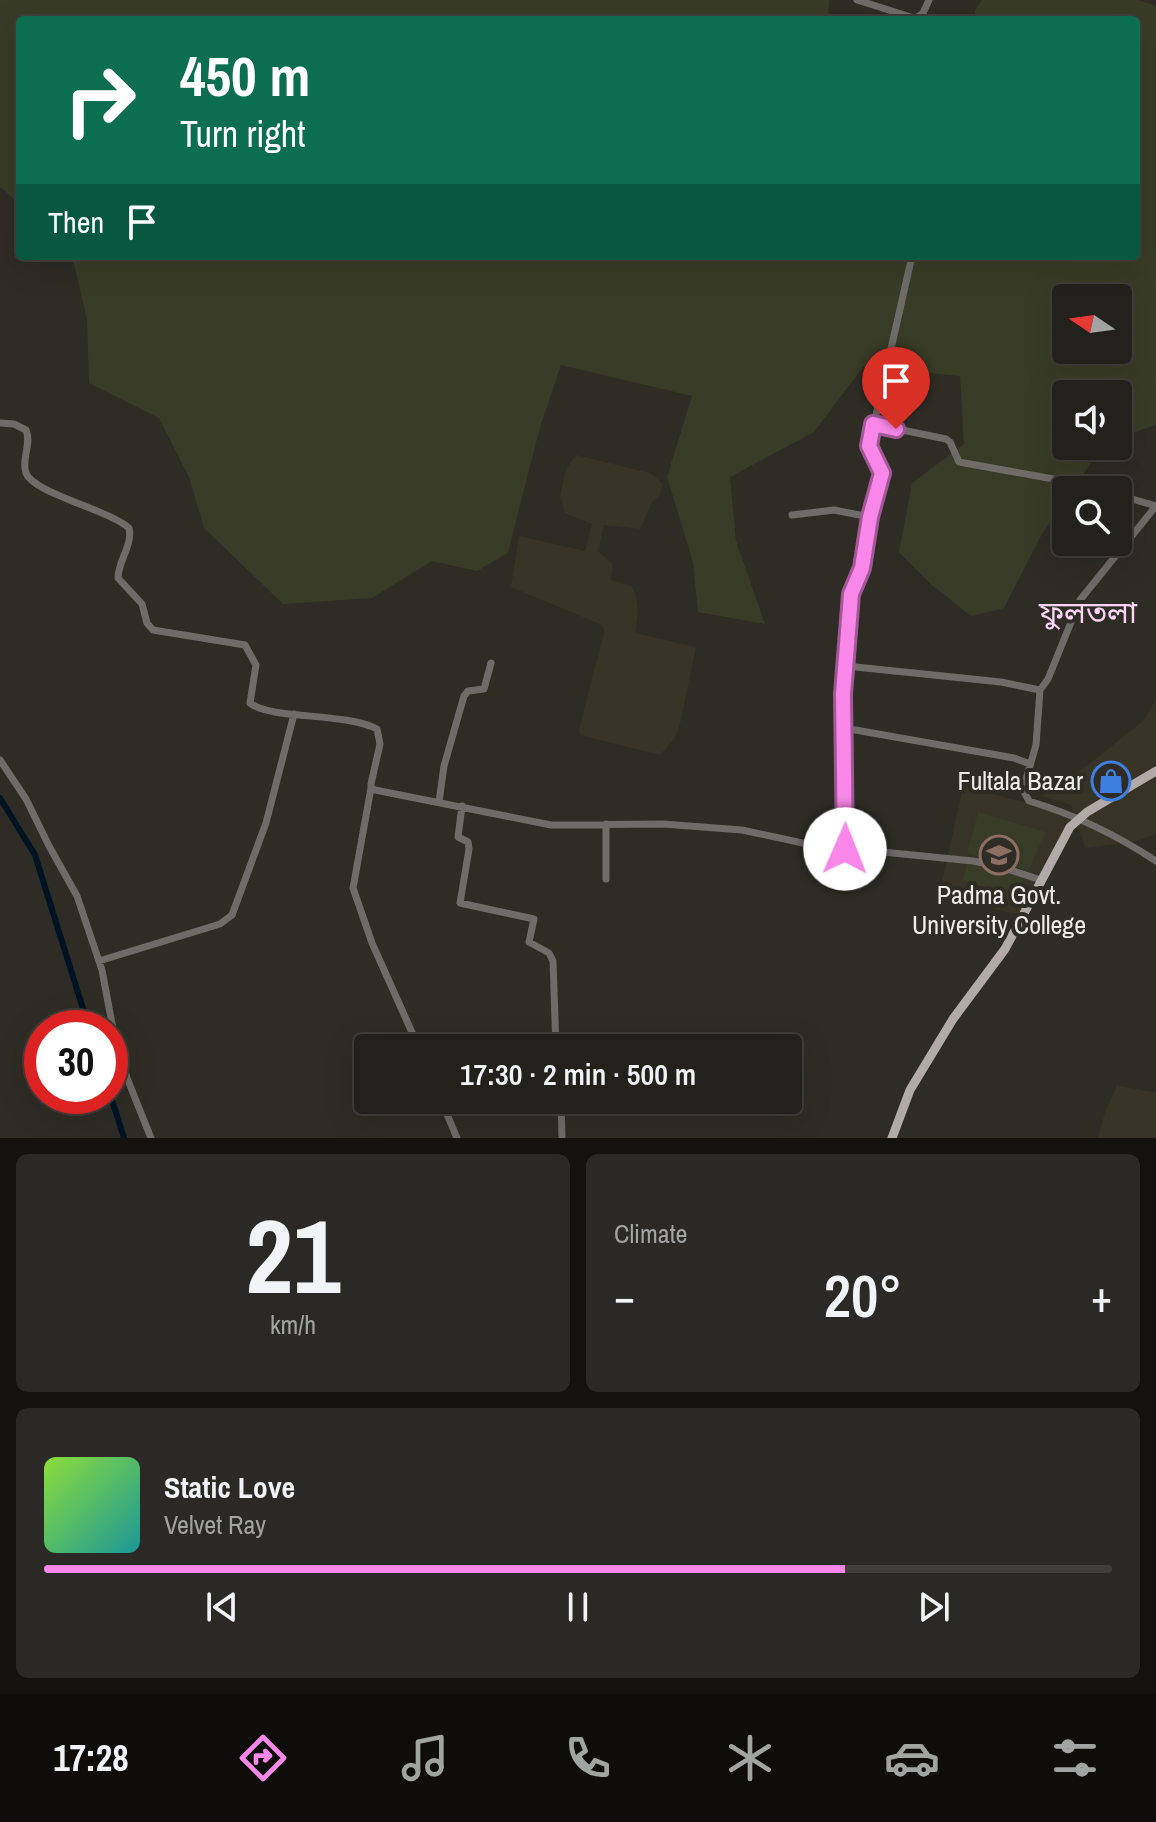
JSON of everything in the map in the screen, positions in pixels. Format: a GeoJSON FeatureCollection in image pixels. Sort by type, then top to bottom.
{"type":"FeatureCollection","features":[{"type":"Feature","properties":{"kind":"main road"},"geometry":{"type":"LineString","coordinates":[[892,1138],[910,1090],[953,1019],[1005,949],[1070,827],[1079,818],[1156,771]]}},
{"type":"Feature","properties":{"kind":"street"},"geometry":{"type":"LineString","coordinates":[[857,0],[905,16]]}},
{"type":"Feature","properties":{"kind":"street"},"geometry":{"type":"LineString","coordinates":[[845,849],[843,694],[851,594],[862,568],[870,517],[882,473],[869,446],[911,260]]}},
{"type":"Feature","properties":{"kind":"street"},"geometry":{"type":"LineString","coordinates":[[0,423],[14,424],[26,430],[29,441],[25,469],[31,479],[129,528],[131,536],[118,578],[142,604],[147,623],[153,630],[245,645],[256,665],[250,703],[255,707],[338,718],[377,729],[381,738],[353,888],[372,943],[413,1034]]}},
{"type":"Feature","properties":{"kind":"street"},"geometry":{"type":"LineString","coordinates":[[873,424],[946,439],[959,462],[1052,479]]}},
{"type":"Feature","properties":{"kind":"street"},"geometry":{"type":"LineString","coordinates":[[1132,499],[1156,506],[1080,600],[1048,679],[1040,690],[1036,745],[1023,790],[1029,801],[1079,818],[1118,836],[1156,861]]}},
{"type":"Feature","properties":{"kind":"street"},"geometry":{"type":"LineString","coordinates":[[792,515],[834,510],[870,517]]}},
{"type":"Feature","properties":{"kind":"street"},"geometry":{"type":"LineString","coordinates":[[439,802],[444,766],[464,696],[468,691],[484,689],[491,663]]}},
{"type":"Feature","properties":{"kind":"street"},"geometry":{"type":"LineString","coordinates":[[846,666],[1001,682],[1040,690]]}},
{"type":"Feature","properties":{"kind":"street"},"geometry":{"type":"LineString","coordinates":[[99,961],[220,924],[232,915],[266,823],[294,714]]}},
{"type":"Feature","properties":{"kind":"street"},"geometry":{"type":"LineString","coordinates":[[844,728],[1030,764]]}},
{"type":"Feature","properties":{"kind":"street"},"geometry":{"type":"LineString","coordinates":[[0,760],[26,799],[77,896],[99,961],[127,1078],[151,1138]]}},
{"type":"Feature","properties":{"kind":"street"},"geometry":{"type":"LineString","coordinates":[[371,788],[551,825],[663,824],[742,830],[812,845],[973,861],[1041,880]]}},
{"type":"Feature","properties":{"kind":"street"},"geometry":{"type":"LineString","coordinates":[[462,806],[458,837],[468,842],[469,849],[460,903],[534,919],[529,942],[549,953],[553,961],[556,1034]]}},
{"type":"Feature","properties":{"kind":"street"},"geometry":{"type":"LineString","coordinates":[[606,824],[606,879]]}},
{"type":"Feature","properties":{"kind":"street"},"geometry":{"type":"LineString","coordinates":[[447,1114],[457,1138]]}},
{"type":"Feature","properties":{"kind":"street"},"geometry":{"type":"LineString","coordinates":[[561,1114],[562,1138]]}},
{"type":"Feature","properties":{"kind":"shaded area"},"geometry":{"type":"Polygon","coordinates":[[[576,455],[650,473],[663,484],[640,529],[604,525],[598,551],[613,564],[611,580],[631,586],[636,595],[638,611],[635,633],[696,647],[680,724],[675,738],[660,755],[580,735],[604,632],[602,625],[511,587],[519,536],[585,551],[592,524],[565,513],[560,497],[566,469],[576,455]]]}},
{"type":"Feature","properties":{"kind":"shaded area","name":"Fultala Bazar"},"geometry":{"type":"Polygon","coordinates":[[[1156,700],[1156,834],[1133,842],[1085,848],[1071,805],[1042,796],[1088,765],[1143,721],[1156,700]]]}},
{"type":"Feature","properties":{"kind":"shaded area","name":"Padma Govt. University College"},"geometry":{"type":"Polygon","coordinates":[[[963,786],[1072,815],[1021,915],[939,896],[963,786]]]}},
{"type":"Feature","properties":{"kind":"shaded area"},"geometry":{"type":"Polygon","coordinates":[[[1117,1085],[1156,1093],[1156,1138],[1098,1138],[1117,1085]]]}},
{"type":"Feature","properties":{"kind":"green space"},"geometry":{"type":"Polygon","coordinates":[[[0,0],[829,0],[828,16],[16,16],[16,201],[0,187],[0,0]]]}},
{"type":"Feature","properties":{"kind":"green space"},"geometry":{"type":"Polygon","coordinates":[[[982,0],[1138,0],[1156,6],[1156,425],[1132,433],[1132,380],[1052,380],[1052,460],[1093,460],[1082,476],[1052,476],[1052,519],[1004,608],[971,616],[933,586],[899,552],[912,483],[964,444],[960,376],[863,367],[814,432],[730,477],[736,541],[765,624],[698,612],[693,562],[667,477],[692,396],[561,365],[540,427],[508,553],[477,571],[432,561],[372,598],[283,604],[204,528],[189,477],[159,418],[89,383],[87,319],[73,260],[1140,260],[1140,16],[974,16],[975,11],[982,0]]]}},
{"type":"Feature","properties":{"kind":"green space"},"geometry":{"type":"Polygon","coordinates":[[[978,812],[1046,832],[1028,871],[967,853],[978,812]]]}},
{"type":"Feature","properties":{"kind":"green space"},"geometry":{"type":"Polygon","coordinates":[[[967,863],[1024,875],[1015,905],[977,896],[978,884],[963,881],[967,863]]]}},
{"type":"Feature","properties":{"kind":"waterway"},"geometry":{"type":"LineString","coordinates":[[0,798],[35,855],[83,1010]]}},
{"type":"Feature","properties":{"kind":"waterway"},"geometry":{"type":"LineString","coordinates":[[116,1114],[124,1138]]}},
{"type":"Feature","properties":{"kind":"place","name":"Fultala Bazar"},"geometry":{"type":"Point","coordinates":[1111,781]}},
{"type":"Feature","properties":{"kind":"place","name":"Padma Govt. University College"},"geometry":{"type":"Point","coordinates":[999,855]}},
{"type":"Feature","properties":{"kind":"district","name":"ফুলতলা"},"geometry":{"type":"Point","coordinates":[1088,613]}},
{"type":"Feature","properties":{"kind":"route"},"geometry":{"type":"LineString","coordinates":[[845,849],[843,694],[851,594],[862,568],[870,517],[882,473],[869,446],[873,424],[896,429]]}}]}
